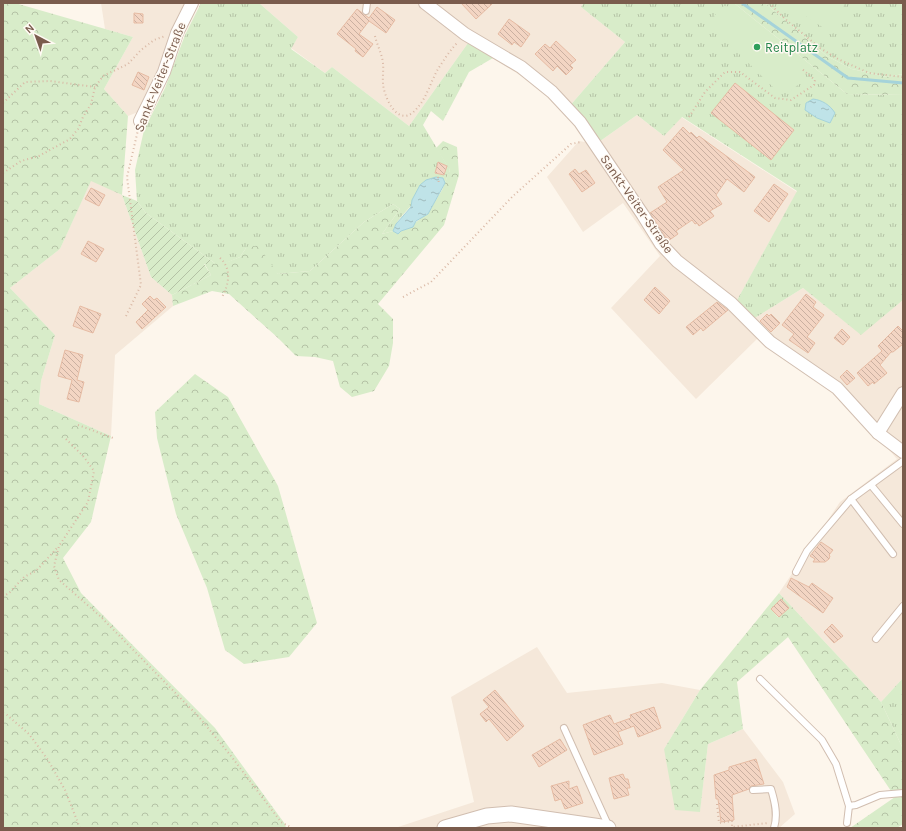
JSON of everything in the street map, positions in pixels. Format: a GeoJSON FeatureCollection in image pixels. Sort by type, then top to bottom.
{"type":"FeatureCollection","features":[{"type":"Feature","properties":{"kind":"street","name":"Sankt-Veiter-Straße"},"geometry":{"type":"LineString","coordinates":[[140,121],[164,72],[176,36],[192,3]]}},
{"type":"Feature","properties":{"kind":"street","name":"Sankt-Veiter-Straße"},"geometry":{"type":"LineString","coordinates":[[425,3],[465,34],[521,67],[552,92],[580,122],[644,215],[661,244],[677,261],[731,303],[770,342],[838,388],[878,433],[903,452]]}},
{"type":"Feature","properties":{"kind":"street"},"geometry":{"type":"LineString","coordinates":[[878,433],[903,393]]}},
{"type":"Feature","properties":{"kind":"street"},"geometry":{"type":"LineString","coordinates":[[445,828],[481,818],[511,814],[609,828]]}},
{"type":"Feature","properties":{"kind":"lane"},"geometry":{"type":"LineString","coordinates":[[366,11],[367,3]]}},
{"type":"Feature","properties":{"kind":"lane"},"geometry":{"type":"LineString","coordinates":[[796,572],[807,551],[851,499],[903,461]]}},
{"type":"Feature","properties":{"kind":"lane"},"geometry":{"type":"LineString","coordinates":[[871,485],[903,524]]}},
{"type":"Feature","properties":{"kind":"lane"},"geometry":{"type":"LineString","coordinates":[[851,499],[893,554]]}},
{"type":"Feature","properties":{"kind":"lane"},"geometry":{"type":"LineString","coordinates":[[876,639],[903,606]]}},
{"type":"Feature","properties":{"kind":"lane"},"geometry":{"type":"LineString","coordinates":[[760,679],[822,740],[836,764],[849,806],[847,823]]}},
{"type":"Feature","properties":{"kind":"lane"},"geometry":{"type":"LineString","coordinates":[[564,728],[609,828]]}},
{"type":"Feature","properties":{"kind":"lane"},"geometry":{"type":"LineString","coordinates":[[753,790],[770,789],[775,803],[775,825]]}},
{"type":"Feature","properties":{"kind":"lane"},"geometry":{"type":"LineString","coordinates":[[849,806],[856,805],[880,795],[903,793]]}},
{"type":"Feature","properties":{"kind":"path"},"geometry":{"type":"LineString","coordinates":[[769,3],[785,19],[820,48],[838,59],[870,73],[903,77]]}},
{"type":"Feature","properties":{"kind":"path"},"geometry":{"type":"LineString","coordinates":[[375,36],[383,62],[382,83],[385,93],[395,113],[402,116],[411,114],[419,107],[438,70],[453,47],[465,34]]}},
{"type":"Feature","properties":{"kind":"path"},"geometry":{"type":"LineString","coordinates":[[3,173],[21,161],[45,153],[70,139],[78,130],[83,117],[91,104],[95,87],[103,76],[128,64],[141,50],[154,40],[163,36],[176,36]]}},
{"type":"Feature","properties":{"kind":"path"},"geometry":{"type":"LineString","coordinates":[[689,117],[705,92],[725,72],[740,72],[775,98],[791,100],[814,84],[815,80],[802,69]]}},
{"type":"Feature","properties":{"kind":"path"},"geometry":{"type":"LineString","coordinates":[[3,103],[25,82],[50,81],[95,87]]}},
{"type":"Feature","properties":{"kind":"path","name":"Sankt-Veiter-Straße"},"geometry":{"type":"LineString","coordinates":[[126,316],[141,285],[127,177],[140,121]]}},
{"type":"Feature","properties":{"kind":"path"},"geometry":{"type":"LineString","coordinates":[[402,297],[431,282],[513,196],[571,144],[592,139]]}},
{"type":"Feature","properties":{"kind":"path"},"geometry":{"type":"LineString","coordinates":[[438,178],[439,184]]}},
{"type":"Feature","properties":{"kind":"path"},"geometry":{"type":"LineString","coordinates":[[220,258],[226,263],[228,280],[222,297]]}},
{"type":"Feature","properties":{"kind":"path"},"geometry":{"type":"LineString","coordinates":[[78,425],[114,438]]}},
{"type":"Feature","properties":{"kind":"path"},"geometry":{"type":"LineString","coordinates":[[3,597],[10,592],[24,577],[36,571],[59,546],[88,502],[94,471],[84,457],[66,439]]}},
{"type":"Feature","properties":{"kind":"path"},"geometry":{"type":"LineString","coordinates":[[59,546],[54,566],[59,580],[100,616],[199,717],[231,756],[281,822],[292,828]]}},
{"type":"Feature","properties":{"kind":"path"},"geometry":{"type":"LineString","coordinates":[[3,713],[28,734],[48,760],[65,790],[80,828]]}},
{"type":"Feature","properties":{"kind":"path"},"geometry":{"type":"LineString","coordinates":[[717,804],[719,823],[732,821],[732,827],[775,825]]}},
{"type":"Feature","properties":{"kind":"shaded area"},"geometry":{"type":"Polygon","coordinates":[[[101,3],[189,3],[159,72],[138,112],[128,116],[104,89],[133,37],[105,29],[101,3]]]}},
{"type":"Feature","properties":{"kind":"shaded area"},"geometry":{"type":"Polygon","coordinates":[[[259,3],[584,3],[581,7],[625,42],[568,108],[539,87],[468,43],[409,126],[332,67],[325,73],[291,48],[298,37],[259,3]]]}},
{"type":"Feature","properties":{"kind":"shaded area"},"geometry":{"type":"Polygon","coordinates":[[[637,115],[664,136],[681,117],[797,192],[736,302],[753,319],[803,288],[861,334],[903,300],[903,678],[881,702],[779,593],[840,502],[897,459],[821,371],[759,337],[696,399],[611,308],[660,256],[623,203],[583,232],[547,177],[579,141],[596,144],[637,115]]]}},
{"type":"Feature","properties":{"kind":"shaded area"},"geometry":{"type":"Polygon","coordinates":[[[91,180],[122,195],[151,277],[172,295],[173,306],[115,355],[111,436],[39,404],[41,381],[55,335],[10,288],[60,249],[91,180]]]}},
{"type":"Feature","properties":{"kind":"shaded area"},"geometry":{"type":"Polygon","coordinates":[[[537,647],[567,693],[662,683],[700,690],[664,749],[700,811],[708,744],[743,729],[783,782],[795,814],[779,828],[395,828],[474,802],[451,697],[537,647]]]}},
{"type":"Feature","properties":{"kind":"green space"},"geometry":{"type":"Polygon","coordinates":[[[3,3],[15,3],[133,37],[104,89],[128,116],[122,195],[91,181],[60,249],[10,288],[55,335],[41,381],[39,404],[111,436],[91,522],[63,558],[81,593],[215,728],[285,824],[286,828],[3,828],[3,3]]]}},
{"type":"Feature","properties":{"kind":"green space"},"geometry":{"type":"Polygon","coordinates":[[[201,3],[259,3],[298,37],[291,49],[325,73],[332,67],[409,126],[468,43],[493,58],[469,72],[443,121],[431,111],[423,125],[450,170],[445,183],[443,178],[432,178],[424,182],[412,200],[411,206],[398,221],[393,231],[382,234],[400,209],[393,204],[364,222],[310,271],[278,274],[246,248],[240,257],[226,263],[216,264],[146,213],[137,201],[135,170],[144,130],[165,88],[185,35],[201,3]]]}},
{"type":"Feature","properties":{"kind":"green space"},"geometry":{"type":"Polygon","coordinates":[[[584,3],[734,3],[847,94],[903,95],[903,300],[861,335],[803,288],[753,319],[736,302],[797,191],[682,117],[664,136],[637,115],[596,144],[568,108],[625,42],[581,7],[584,3]]]}},
{"type":"Feature","properties":{"kind":"green space"},"geometry":{"type":"Polygon","coordinates":[[[734,3],[765,3],[827,56],[852,69],[887,77],[903,74],[903,95],[847,94],[734,3]]]}},
{"type":"Feature","properties":{"kind":"green space"},"geometry":{"type":"Polygon","coordinates":[[[765,3],[903,3],[903,74],[887,77],[852,69],[827,56],[765,3]]]}},
{"type":"Feature","properties":{"kind":"green space","name":"Reitplatz"},"geometry":{"type":"Polygon","coordinates":[[[785,3],[845,3],[833,34],[785,3]]]}},
{"type":"Feature","properties":{"kind":"green space","name":"Reitplatz"},"geometry":{"type":"Polygon","coordinates":[[[724,6],[736,7],[801,64],[804,77],[799,84],[789,92],[776,90],[715,30],[713,22],[715,16],[724,6]]]}},
{"type":"Feature","properties":{"kind":"green space"},"geometry":{"type":"Polygon","coordinates":[[[443,141],[457,147],[459,175],[444,225],[378,304],[393,319],[393,343],[389,366],[374,391],[352,397],[340,387],[333,361],[315,357],[296,356],[229,294],[212,291],[173,306],[172,295],[211,275],[204,263],[225,263],[240,257],[246,248],[258,245],[278,274],[310,271],[364,222],[393,204],[400,209],[382,234],[393,231],[398,234],[407,229],[428,213],[442,190],[450,170],[436,148],[443,141]]]}},
{"type":"Feature","properties":{"kind":"green space"},"geometry":{"type":"Polygon","coordinates":[[[122,195],[137,201],[146,213],[216,264],[204,264],[211,275],[172,295],[151,277],[122,195]]]}},
{"type":"Feature","properties":{"kind":"green space"},"geometry":{"type":"Polygon","coordinates":[[[195,374],[228,397],[278,486],[317,623],[289,657],[244,664],[225,650],[207,588],[176,514],[157,438],[155,412],[195,374]]]}},
{"type":"Feature","properties":{"kind":"green space"},"geometry":{"type":"Polygon","coordinates":[[[779,593],[881,702],[903,749],[903,824],[897,828],[850,828],[895,797],[788,637],[737,682],[743,729],[708,744],[700,812],[675,810],[664,749],[700,690],[779,593]],[[781,600],[771,609],[778,617],[789,608],[781,600]]]}},
{"type":"Feature","properties":{"kind":"green space"},"geometry":{"type":"Polygon","coordinates":[[[903,678],[903,749],[881,702],[903,678]]]}},
{"type":"Feature","properties":{"kind":"water"},"geometry":{"type":"Polygon","coordinates":[[[813,99],[826,103],[833,110],[835,113],[830,123],[817,118],[805,110],[806,103],[813,99]]]}},
{"type":"Feature","properties":{"kind":"water"},"geometry":{"type":"Polygon","coordinates":[[[436,177],[443,178],[445,183],[428,214],[416,221],[413,227],[401,231],[398,234],[393,231],[396,224],[411,207],[412,200],[420,185],[426,180],[436,177]]]}},
{"type":"Feature","properties":{"kind":"building"},"geometry":{"type":"Polygon","coordinates":[[[461,3],[493,3],[476,19],[461,3]]]}},
{"type":"Feature","properties":{"kind":"building"},"geometry":{"type":"Polygon","coordinates":[[[377,7],[395,20],[386,33],[369,21],[359,34],[373,44],[363,57],[355,51],[356,49],[337,34],[357,9],[369,18],[377,7]]]}},
{"type":"Feature","properties":{"kind":"building"},"geometry":{"type":"Polygon","coordinates":[[[134,13],[143,14],[143,23],[134,23],[134,13]]]}},
{"type":"Feature","properties":{"kind":"building"},"geometry":{"type":"Polygon","coordinates":[[[509,19],[530,34],[521,47],[514,42],[512,45],[498,34],[509,19]]]}},
{"type":"Feature","properties":{"kind":"building"},"geometry":{"type":"Polygon","coordinates":[[[556,41],[576,60],[570,65],[573,68],[566,75],[557,66],[553,71],[535,54],[545,44],[550,48],[556,41]]]}},
{"type":"Feature","properties":{"kind":"building"},"geometry":{"type":"Polygon","coordinates":[[[138,72],[149,77],[144,90],[132,85],[138,72]]]}},
{"type":"Feature","properties":{"kind":"building"},"geometry":{"type":"Polygon","coordinates":[[[735,83],[794,130],[771,160],[711,113],[735,83]]]}},
{"type":"Feature","properties":{"kind":"building"},"geometry":{"type":"Polygon","coordinates":[[[683,127],[690,134],[691,132],[697,138],[699,136],[755,177],[744,192],[727,179],[716,195],[722,204],[710,211],[714,216],[699,226],[692,220],[676,231],[678,234],[668,241],[650,213],[667,202],[658,187],[684,170],[663,150],[683,127]]]}},
{"type":"Feature","properties":{"kind":"building"},"geometry":{"type":"Polygon","coordinates":[[[438,162],[447,166],[444,175],[435,173],[438,162]]]}},
{"type":"Feature","properties":{"kind":"building"},"geometry":{"type":"Polygon","coordinates":[[[575,169],[579,174],[586,170],[595,183],[582,192],[569,174],[575,169]]]}},
{"type":"Feature","properties":{"kind":"building"},"geometry":{"type":"Polygon","coordinates":[[[774,184],[788,194],[769,222],[754,211],[774,184]]]}},
{"type":"Feature","properties":{"kind":"building"},"geometry":{"type":"Polygon","coordinates":[[[91,188],[105,195],[99,206],[85,199],[91,188]]]}},
{"type":"Feature","properties":{"kind":"building"},"geometry":{"type":"Polygon","coordinates":[[[88,241],[104,249],[96,262],[81,254],[88,241]]]}},
{"type":"Feature","properties":{"kind":"building"},"geometry":{"type":"Polygon","coordinates":[[[655,287],[670,301],[659,314],[644,300],[655,287]]]}},
{"type":"Feature","properties":{"kind":"building"},"geometry":{"type":"Polygon","coordinates":[[[806,294],[816,302],[813,307],[824,315],[807,337],[815,343],[808,353],[789,340],[794,334],[782,325],[806,294]]]}},
{"type":"Feature","properties":{"kind":"building"},"geometry":{"type":"Polygon","coordinates":[[[150,296],[154,300],[157,298],[166,307],[142,329],[136,322],[148,310],[142,304],[150,296]]]}},
{"type":"Feature","properties":{"kind":"building"},"geometry":{"type":"Polygon","coordinates":[[[717,302],[728,310],[703,331],[701,328],[693,335],[686,327],[717,302]]]}},
{"type":"Feature","properties":{"kind":"building"},"geometry":{"type":"Polygon","coordinates":[[[80,306],[101,314],[93,333],[73,326],[80,306]]]}},
{"type":"Feature","properties":{"kind":"building"},"geometry":{"type":"Polygon","coordinates":[[[767,314],[769,316],[771,314],[780,323],[771,332],[760,321],[767,314]]]}},
{"type":"Feature","properties":{"kind":"building"},"geometry":{"type":"Polygon","coordinates":[[[898,326],[903,331],[903,344],[891,352],[880,365],[887,373],[874,384],[873,382],[868,386],[857,373],[882,351],[878,346],[898,326]]]}},
{"type":"Feature","properties":{"kind":"building"},"geometry":{"type":"Polygon","coordinates":[[[842,329],[850,337],[843,345],[834,338],[842,329]]]}},
{"type":"Feature","properties":{"kind":"building"},"geometry":{"type":"Polygon","coordinates":[[[65,350],[83,355],[77,380],[84,382],[79,402],[67,399],[72,380],[58,376],[65,350]]]}},
{"type":"Feature","properties":{"kind":"building"},"geometry":{"type":"Polygon","coordinates":[[[847,370],[855,378],[847,385],[840,377],[847,370]]]}},
{"type":"Feature","properties":{"kind":"building"},"geometry":{"type":"Polygon","coordinates":[[[821,542],[833,550],[829,555],[829,559],[825,562],[813,562],[815,559],[810,556],[821,542]]]}},
{"type":"Feature","properties":{"kind":"building"},"geometry":{"type":"Polygon","coordinates":[[[791,578],[809,587],[812,583],[833,598],[823,613],[787,587],[791,578]]]}},
{"type":"Feature","properties":{"kind":"building"},"geometry":{"type":"Polygon","coordinates":[[[781,599],[789,608],[779,617],[771,609],[781,599]]]}},
{"type":"Feature","properties":{"kind":"building"},"geometry":{"type":"Polygon","coordinates":[[[832,624],[843,636],[834,643],[824,632],[832,624]]]}},
{"type":"Feature","properties":{"kind":"building"},"geometry":{"type":"Polygon","coordinates":[[[495,690],[524,726],[507,741],[489,719],[486,722],[480,714],[489,707],[483,700],[495,690]]]}},
{"type":"Feature","properties":{"kind":"building"},"geometry":{"type":"Polygon","coordinates":[[[654,707],[661,728],[638,737],[634,726],[618,732],[623,744],[594,755],[583,725],[610,715],[614,724],[631,718],[630,715],[654,707]]]}},
{"type":"Feature","properties":{"kind":"building"},"geometry":{"type":"Polygon","coordinates":[[[560,739],[567,750],[539,767],[532,755],[560,739]]]}},
{"type":"Feature","properties":{"kind":"building"},"geometry":{"type":"Polygon","coordinates":[[[756,759],[764,784],[751,786],[749,789],[732,795],[734,820],[721,822],[718,799],[716,799],[714,775],[729,770],[729,767],[756,759]]]}},
{"type":"Feature","properties":{"kind":"building"},"geometry":{"type":"Polygon","coordinates":[[[623,774],[625,779],[628,779],[630,788],[627,788],[629,795],[614,799],[609,778],[623,774]]]}},
{"type":"Feature","properties":{"kind":"building"},"geometry":{"type":"Polygon","coordinates":[[[569,781],[569,789],[577,786],[583,803],[565,809],[561,799],[555,801],[551,786],[569,781]]]}},
{"type":"Feature","properties":{"kind":"waterway"},"geometry":{"type":"LineString","coordinates":[[742,3],[848,78],[903,83]]}},
{"type":"Feature","properties":{"kind":"place","name":"Reitplatz"},"geometry":{"type":"Point","coordinates":[757,47]}}]}
